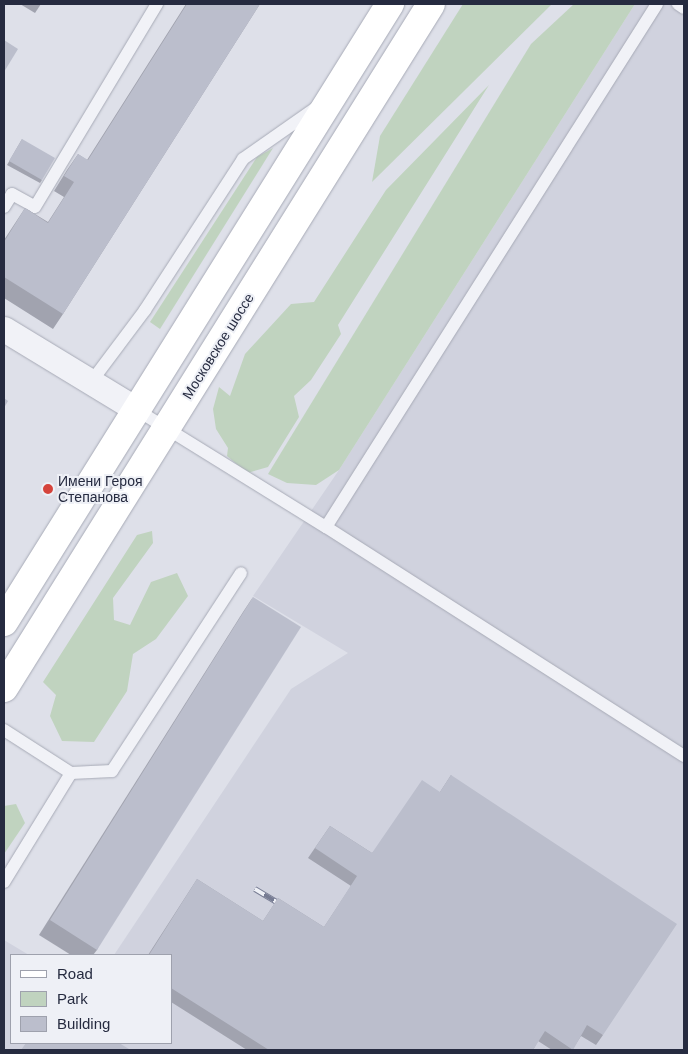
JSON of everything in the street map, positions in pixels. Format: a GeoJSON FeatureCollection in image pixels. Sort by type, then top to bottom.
{"type":"FeatureCollection","features":[{"type":"Feature","properties":{"kind":"main road"},"geometry":{"type":"LineString","coordinates":[[4,622],[390,4]]}},
{"type":"Feature","properties":{"kind":"main road","name":"Московское шоссе"},"geometry":{"type":"LineString","coordinates":[[4,688],[431,4]]}},
{"type":"Feature","properties":{"kind":"street"},"geometry":{"type":"LineString","coordinates":[[4,329],[137,410]]}},
{"type":"Feature","properties":{"kind":"lane"},"geometry":{"type":"LineString","coordinates":[[4,207],[12,194],[35,207],[158,4]]}},
{"type":"Feature","properties":{"kind":"lane"},"geometry":{"type":"LineString","coordinates":[[326,527],[657,4]]}},
{"type":"Feature","properties":{"kind":"lane"},"geometry":{"type":"LineString","coordinates":[[678,4],[684,8]]}},
{"type":"Feature","properties":{"kind":"lane"},"geometry":{"type":"LineString","coordinates":[[91,382],[145,310],[243,159],[334,93]]}},
{"type":"Feature","properties":{"kind":"lane"},"geometry":{"type":"LineString","coordinates":[[137,410],[326,527],[684,756]]}},
{"type":"Feature","properties":{"kind":"lane"},"geometry":{"type":"LineString","coordinates":[[4,730],[71,773],[112,771],[241,573]]}},
{"type":"Feature","properties":{"kind":"lane"},"geometry":{"type":"LineString","coordinates":[[4,882],[71,773]]}},
{"type":"Feature","properties":{"kind":"shaded area"},"geometry":{"type":"Polygon","coordinates":[[[635,4],[684,4],[684,1050],[4,1050],[4,940],[27,954],[10,954],[10,1044],[172,1044],[172,954],[115,954],[291,689],[348,653],[253,596],[339,470],[635,4]]]}},
{"type":"Feature","properties":{"kind":"green space"},"geometry":{"type":"Polygon","coordinates":[[[463,4],[552,4],[372,182],[380,136],[463,4]]]}},
{"type":"Feature","properties":{"kind":"green space"},"geometry":{"type":"Polygon","coordinates":[[[574,4],[635,4],[339,470],[316,485],[287,483],[268,474],[531,44],[574,4]]]}},
{"type":"Feature","properties":{"kind":"green space"},"geometry":{"type":"Polygon","coordinates":[[[489,85],[338,325],[341,334],[311,380],[294,396],[299,417],[268,467],[247,473],[227,456],[228,448],[216,429],[213,409],[219,387],[230,396],[245,354],[291,304],[314,302],[386,190],[489,85]]]}},
{"type":"Feature","properties":{"kind":"green space"},"geometry":{"type":"Polygon","coordinates":[[[273,148],[160,329],[150,322],[257,157],[273,148]]]}},
{"type":"Feature","properties":{"kind":"green space"},"geometry":{"type":"Polygon","coordinates":[[[152,531],[153,543],[113,598],[114,620],[130,625],[151,582],[177,573],[188,596],[156,639],[133,654],[127,691],[94,742],[62,741],[50,716],[56,695],[43,682],[137,535],[152,531]]]}},
{"type":"Feature","properties":{"kind":"green space"},"geometry":{"type":"Polygon","coordinates":[[[16,804],[25,823],[4,854],[4,806],[16,804]]]}},
{"type":"Feature","properties":{"kind":"building"},"geometry":{"type":"Polygon","coordinates":[[[187,4],[260,4],[63,314],[4,277],[4,242],[25,208],[48,223],[74,182],[64,176],[78,154],[88,160],[187,4]]]}},
{"type":"Feature","properties":{"kind":"building"},"geometry":{"type":"Polygon","coordinates":[[[4,40],[18,49],[4,72],[4,40]]]}},
{"type":"Feature","properties":{"kind":"building"},"geometry":{"type":"Polygon","coordinates":[[[22,139],[55,158],[42,180],[9,161],[22,139]]]}},
{"type":"Feature","properties":{"kind":"building"},"geometry":{"type":"Polygon","coordinates":[[[4,398],[8,401],[4,408],[4,398]]]}},
{"type":"Feature","properties":{"kind":"building"},"geometry":{"type":"Polygon","coordinates":[[[253,597],[301,627],[97,950],[50,920],[253,597]]]}},
{"type":"Feature","properties":{"kind":"building"},"geometry":{"type":"Polygon","coordinates":[[[451,775],[677,924],[603,1035],[587,1025],[573,1050],[545,1031],[533,1050],[269,1050],[172,989],[172,954],[150,954],[197,879],[263,921],[278,898],[324,927],[357,876],[315,848],[330,826],[372,853],[422,780],[440,792],[451,775]]]}},
{"type":"Feature","properties":{"kind":"building"},"geometry":{"type":"Polygon","coordinates":[[[25,1044],[121,1044],[129,1049],[128,1050],[21,1050],[25,1044]]]}},
{"type":"Feature","properties":{"kind":"railway"},"geometry":{"type":"LineString","coordinates":[[255,889],[287,908]]}},
{"type":"Feature","properties":{"kind":"place","name":"Имени Героя Степанова"},"geometry":{"type":"Point","coordinates":[48,489]}}]}
